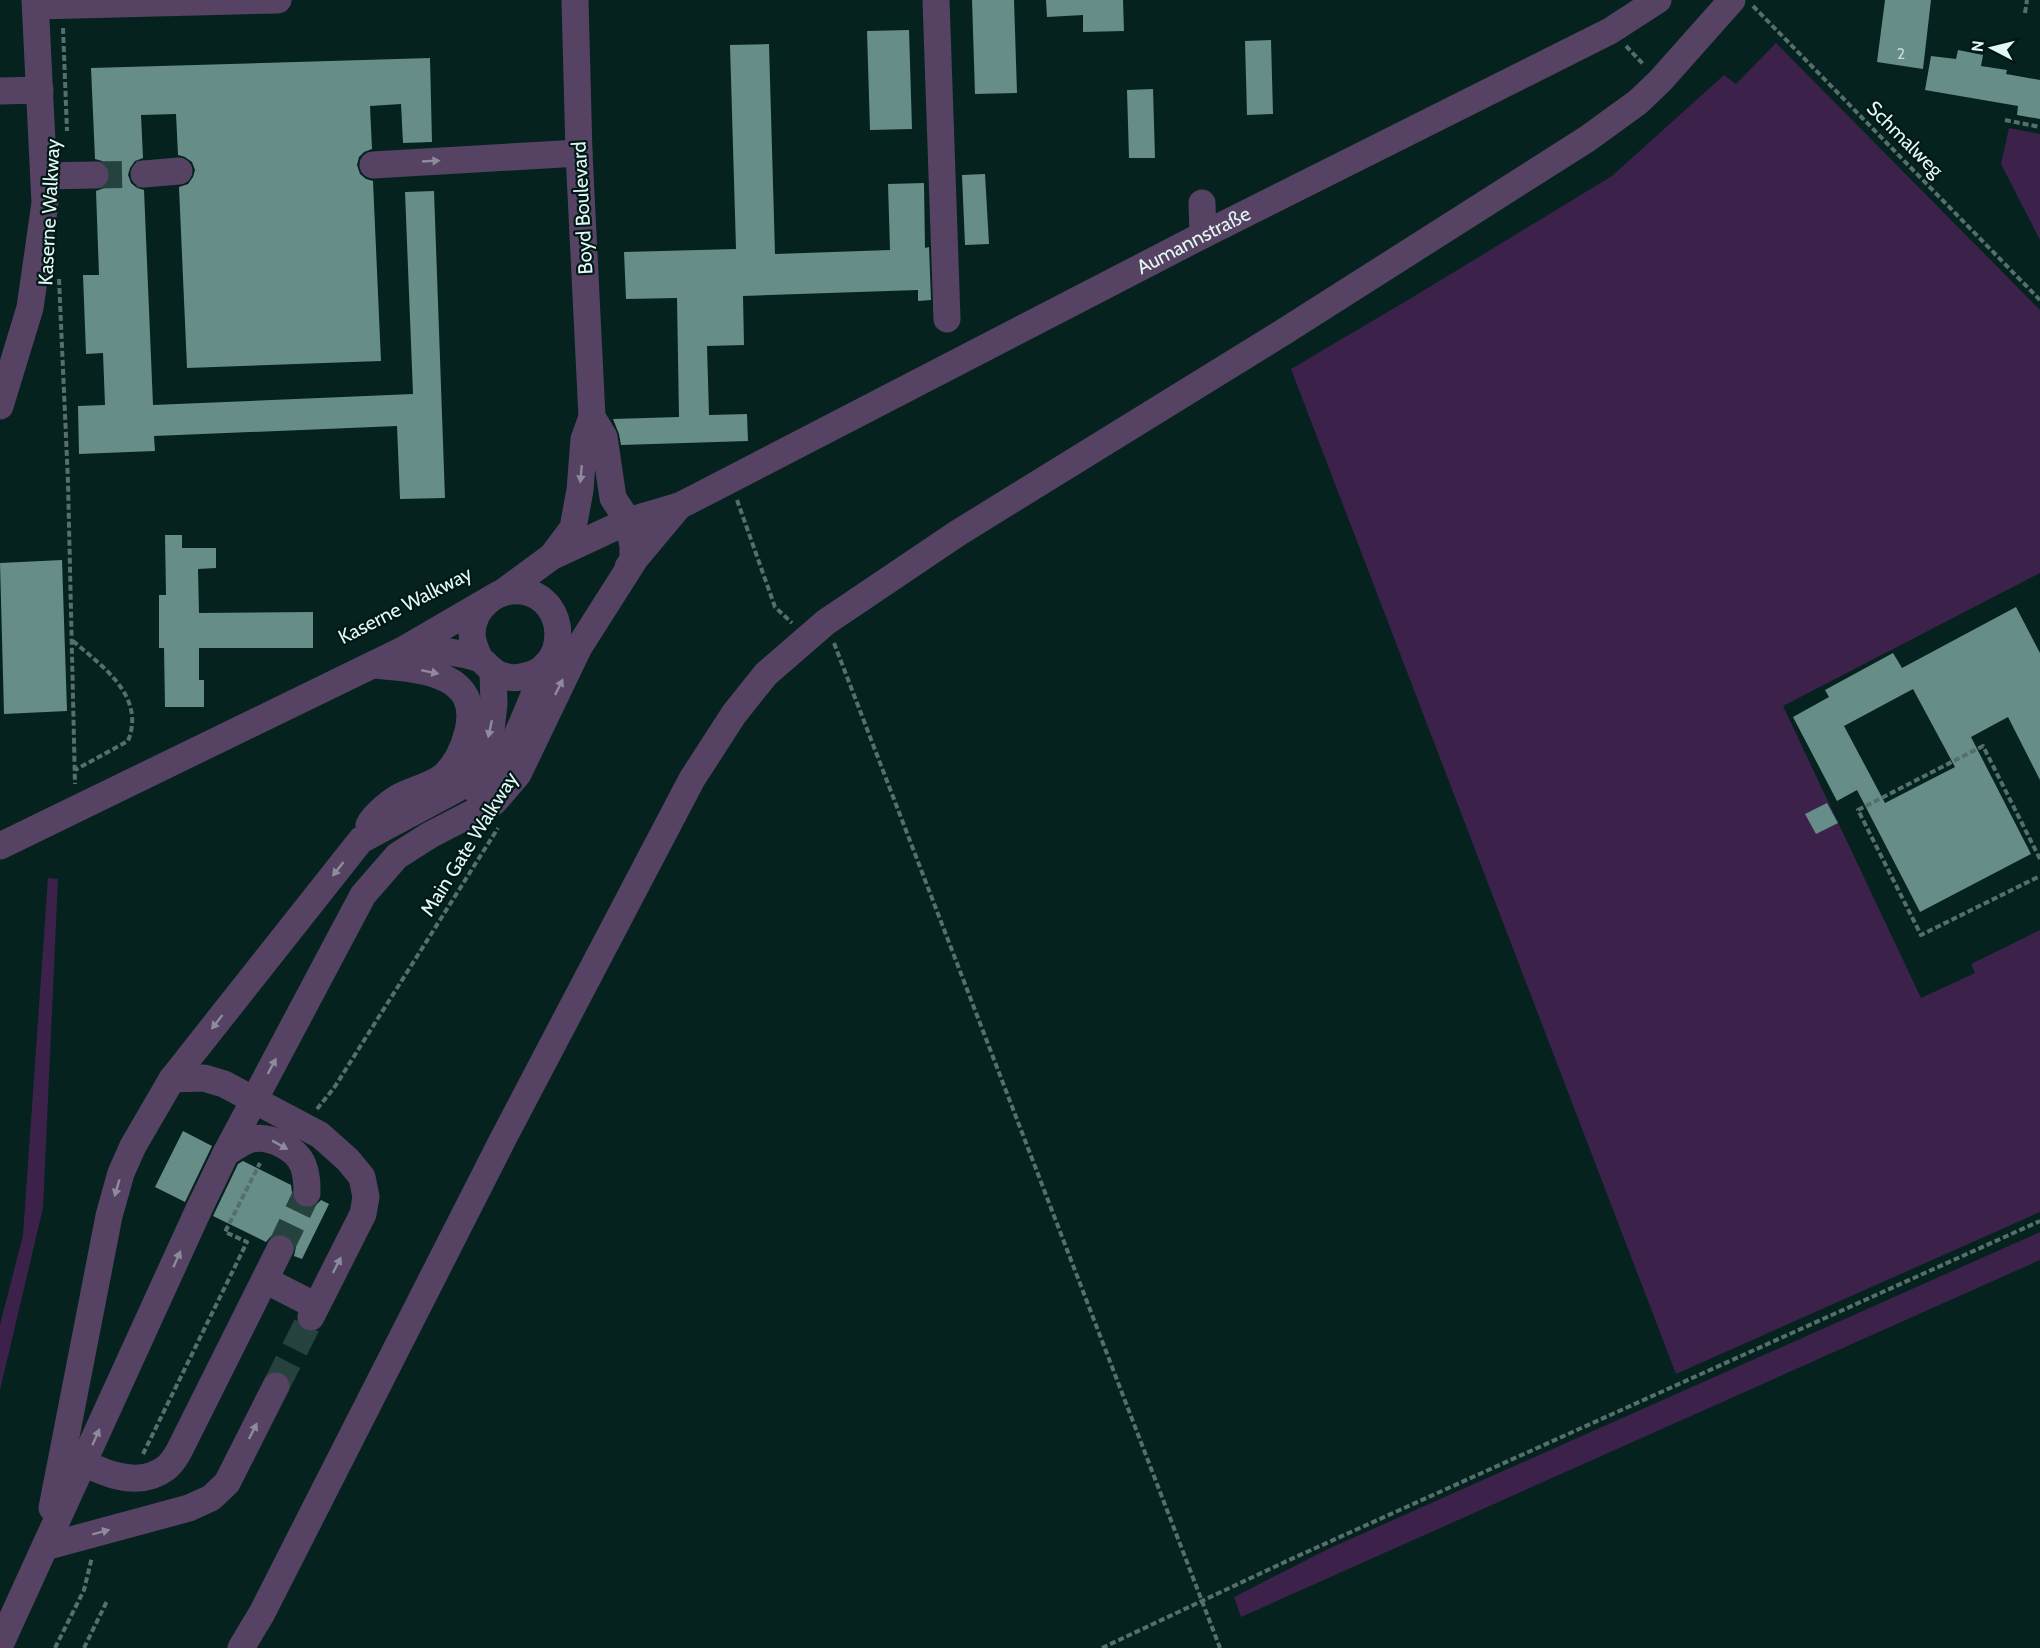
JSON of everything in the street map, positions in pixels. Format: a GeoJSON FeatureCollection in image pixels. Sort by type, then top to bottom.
{"type":"FeatureCollection","features":[{"type":"Feature","properties":{"kind":"street"},"geometry":{"type":"LineString","coordinates":[[0,406],[30,308],[45,202],[36,3],[62,5],[278,0]]}},
{"type":"Feature","properties":{"kind":"street","name":"Boyd Boulevard"},"geometry":{"type":"LineString","coordinates":[[551,557],[573,528],[580,490],[584,439],[592,417],[579,153],[575,0]]}},
{"type":"Feature","properties":{"kind":"street"},"geometry":{"type":"LineString","coordinates":[[936,0],[947,319]]}},
{"type":"Feature","properties":{"kind":"street","name":"Aumannstraße"},"geometry":{"type":"LineString","coordinates":[[679,506],[1203,235],[1611,31],[1658,0]]}},
{"type":"Feature","properties":{"kind":"street"},"geometry":{"type":"LineString","coordinates":[[241,1648],[262,1613],[503,1139],[692,779],[734,714],[766,674],[826,622],[958,533],[1285,332],[1587,140],[1638,102],[1660,81],[1731,0]]}},
{"type":"Feature","properties":{"kind":"street"},"geometry":{"type":"LineString","coordinates":[[0,91],[40,90]]}},
{"type":"Feature","properties":{"kind":"street"},"geometry":{"type":"LineString","coordinates":[[373,165],[579,153]]}},
{"type":"Feature","properties":{"kind":"street"},"geometry":{"type":"LineString","coordinates":[[144,174],[178,171]]}},
{"type":"Feature","properties":{"kind":"street"},"geometry":{"type":"LineString","coordinates":[[44,176],[95,175]]}},
{"type":"Feature","properties":{"kind":"street"},"geometry":{"type":"LineString","coordinates":[[1202,203],[1203,235]]}},
{"type":"Feature","properties":{"kind":"street","name":"Boyd Boulevard"},"geometry":{"type":"LineString","coordinates":[[592,417],[604,438],[613,498],[628,521]]}},
{"type":"Feature","properties":{"kind":"street"},"geometry":{"type":"LineString","coordinates":[[0,846],[403,650],[495,596],[551,557],[628,521],[679,506]]}},
{"type":"Feature","properties":{"kind":"street"},"geometry":{"type":"LineString","coordinates":[[559,635],[633,562],[679,506]]}},
{"type":"Feature","properties":{"kind":"street"},"geometry":{"type":"LineString","coordinates":[[0,1645],[45,1547],[74,1458],[226,1153],[363,895],[396,856],[430,835],[494,802],[518,774],[579,647],[633,562],[633,546],[628,521]]}},
{"type":"Feature","properties":{"kind":"street"},"geometry":{"type":"LineString","coordinates":[[361,840],[451,793],[471,775],[483,756],[491,730],[495,704],[486,665],[474,647],[473,628],[480,609],[495,596],[515,590],[529,592],[542,599],[551,609],[557,621],[558,646],[546,665],[506,755],[486,786],[430,835]]}},
{"type":"Feature","properties":{"kind":"street"},"geometry":{"type":"LineString","coordinates":[[403,650],[435,649],[486,665],[506,677],[534,674],[546,665]]}},
{"type":"Feature","properties":{"kind":"street"},"geometry":{"type":"LineString","coordinates":[[74,1458],[109,1216],[133,1146],[172,1079],[361,840],[373,818],[400,796],[440,778],[449,770],[465,743],[470,721],[467,699],[456,685],[441,675],[414,669],[372,665]]}},
{"type":"Feature","properties":{"kind":"street"},"geometry":{"type":"LineString","coordinates":[[172,1079],[204,1078],[224,1084],[320,1136],[348,1160],[362,1178],[366,1197],[363,1214],[313,1311],[265,1280]]}},
{"type":"Feature","properties":{"kind":"street"},"geometry":{"type":"LineString","coordinates":[[226,1153],[252,1139],[273,1140],[284,1145],[302,1162],[308,1179],[307,1193],[334,1147]]}},
{"type":"Feature","properties":{"kind":"street"},"geometry":{"type":"LineString","coordinates":[[74,1458],[107,1473],[130,1479],[154,1475],[167,1467],[178,1453],[280,1249]]}},
{"type":"Feature","properties":{"kind":"street"},"geometry":{"type":"LineString","coordinates":[[45,1547],[189,1508],[211,1498],[227,1483],[276,1386]]}},
{"type":"Feature","properties":{"kind":"path","name":"Schmalweg"},"geometry":{"type":"LineString","coordinates":[[1747,0],[2040,300]]}},
{"type":"Feature","properties":{"kind":"path"},"geometry":{"type":"LineString","coordinates":[[2025,13],[2026,0]]}},
{"type":"Feature","properties":{"kind":"path","name":"Kaserne Walkway"},"geometry":{"type":"LineString","coordinates":[[62,5],[68,136]]}},
{"type":"Feature","properties":{"kind":"path"},"geometry":{"type":"LineString","coordinates":[[1611,31],[1660,81]]}},
{"type":"Feature","properties":{"kind":"path"},"geometry":{"type":"LineString","coordinates":[[2005,120],[2040,127]]}},
{"type":"Feature","properties":{"kind":"path","name":"Kaserne Walkway"},"geometry":{"type":"LineString","coordinates":[[59,270],[75,790]]}},
{"type":"Feature","properties":{"kind":"path"},"geometry":{"type":"LineString","coordinates":[[729,480],[775,607],[795,627]]}},
{"type":"Feature","properties":{"kind":"path"},"geometry":{"type":"LineString","coordinates":[[826,622],[1220,1648]]}},
{"type":"Feature","properties":{"kind":"path"},"geometry":{"type":"LineString","coordinates":[[72,640],[123,687],[131,709],[128,741],[75,771]]}},
{"type":"Feature","properties":{"kind":"path"},"geometry":{"type":"LineString","coordinates":[[2040,859],[1983,746],[1858,810],[1921,936],[2040,876]]}},
{"type":"Feature","properties":{"kind":"path","name":"Main Gate Walkway"},"geometry":{"type":"LineString","coordinates":[[302,1126],[334,1088],[500,824]]}},
{"type":"Feature","properties":{"kind":"path"},"geometry":{"type":"LineString","coordinates":[[130,1479],[247,1242],[225,1232],[258,1164],[278,1152],[284,1145]]}},
{"type":"Feature","properties":{"kind":"path"},"geometry":{"type":"LineString","coordinates":[[1102,1648],[1288,1560],[2040,1221]]}},
{"type":"Feature","properties":{"kind":"path"},"geometry":{"type":"LineString","coordinates":[[55,1648],[84,1590],[90,1562],[105,1531]]}},
{"type":"Feature","properties":{"kind":"path"},"geometry":{"type":"LineString","coordinates":[[84,1648],[107,1601]]}},
{"type":"Feature","properties":{"kind":"shaded area"},"geometry":{"type":"Polygon","coordinates":[[[1776,43],[2040,310],[2040,573],[1783,706],[1921,998],[1975,973],[1971,964],[2040,930],[2040,1212],[1676,1374],[1291,369],[1612,176],[1724,75],[1736,84],[1776,43]]]}},
{"type":"Feature","properties":{"kind":"shaded area"},"geometry":{"type":"Polygon","coordinates":[[[2009,128],[2040,134],[2040,240],[2001,164],[2009,128]]]}},
{"type":"Feature","properties":{"kind":"shaded area"},"geometry":{"type":"Polygon","coordinates":[[[48,878],[58,879],[43,1208],[0,1390],[0,1325],[23,1235],[48,878]]]}},
{"type":"Feature","properties":{"kind":"shaded area"},"geometry":{"type":"Polygon","coordinates":[[[2040,1232],[2040,1260],[1241,1617],[1234,1597],[1328,1549],[2040,1232]]]}},
{"type":"Feature","properties":{"kind":"building"},"geometry":{"type":"Polygon","coordinates":[[[972,0],[1014,0],[1017,93],[975,94],[972,0]]]}},
{"type":"Feature","properties":{"kind":"building"},"geometry":{"type":"Polygon","coordinates":[[[1046,0],[1123,0],[1124,31],[1083,32],[1083,15],[1047,17],[1046,0]]]}},
{"type":"Feature","properties":{"kind":"building"},"geometry":{"type":"Polygon","coordinates":[[[1885,0],[1931,0],[1923,69],[1877,62],[1885,0]]]}},
{"type":"Feature","properties":{"kind":"building"},"geometry":{"type":"Polygon","coordinates":[[[909,30],[912,129],[870,130],[867,31],[909,30]]]}},
{"type":"Feature","properties":{"kind":"building"},"geometry":{"type":"Polygon","coordinates":[[[1271,40],[1273,114],[1247,115],[1245,41],[1271,40]]]}},
{"type":"Feature","properties":{"kind":"building"},"geometry":{"type":"Polygon","coordinates":[[[769,44],[775,254],[890,250],[888,184],[924,183],[925,248],[929,247],[931,300],[918,301],[918,290],[743,296],[744,345],[707,346],[709,415],[747,414],[748,441],[621,445],[613,419],[679,417],[677,298],[626,299],[624,252],[736,249],[730,45],[769,44]]]}},
{"type":"Feature","properties":{"kind":"building"},"geometry":{"type":"Polygon","coordinates":[[[1958,50],[1983,55],[1981,66],[2007,70],[2006,74],[2040,80],[2040,119],[2017,115],[2018,106],[1925,90],[1931,56],[1956,59],[1958,50]]]}},
{"type":"Feature","properties":{"kind":"building"},"geometry":{"type":"Polygon","coordinates":[[[430,58],[432,142],[403,143],[401,104],[370,106],[372,149],[359,157],[357,165],[360,174],[373,181],[381,361],[187,368],[179,187],[188,184],[195,170],[192,162],[178,155],[176,114],[141,115],[143,158],[135,161],[128,175],[131,183],[144,190],[153,405],[413,394],[405,192],[434,191],[445,498],[400,499],[397,426],[154,436],[155,451],[79,454],[78,406],[105,405],[103,353],[86,354],[83,275],[99,275],[96,191],[104,188],[111,175],[108,166],[95,159],[91,68],[430,58]]]}},
{"type":"Feature","properties":{"kind":"building"},"geometry":{"type":"Polygon","coordinates":[[[1153,89],[1155,158],[1129,158],[1127,90],[1153,89]]]}},
{"type":"Feature","properties":{"kind":"building"},"geometry":{"type":"Polygon","coordinates":[[[985,174],[989,244],[965,245],[962,175],[985,174]]]}},
{"type":"Feature","properties":{"kind":"building"},"geometry":{"type":"Polygon","coordinates":[[[165,535],[182,535],[182,548],[216,548],[216,568],[198,569],[199,613],[313,612],[313,648],[199,648],[199,680],[204,680],[204,707],[165,707],[164,648],[159,648],[159,595],[166,595],[165,535]]]}},
{"type":"Feature","properties":{"kind":"building"},"geometry":{"type":"Polygon","coordinates":[[[62,560],[67,711],[4,714],[0,563],[62,560]]]}},
{"type":"Feature","properties":{"kind":"building"},"geometry":{"type":"Polygon","coordinates":[[[2016,607],[2040,653],[2040,780],[2008,717],[1971,737],[2031,854],[1920,912],[1857,790],[1837,801],[1793,717],[1829,697],[1825,690],[1893,653],[1902,668],[2016,607]],[[1913,689],[1844,726],[1885,803],[1955,767],[1913,689]]]}},
{"type":"Feature","properties":{"kind":"building"},"geometry":{"type":"Polygon","coordinates":[[[1827,803],[1838,823],[1816,834],[1805,814],[1827,803]]]}},
{"type":"Feature","properties":{"kind":"building"},"geometry":{"type":"Polygon","coordinates":[[[183,1131],[212,1146],[185,1202],[155,1187],[183,1131]]]}},
{"type":"Feature","properties":{"kind":"building"},"geometry":{"type":"Polygon","coordinates":[[[243,1161],[291,1185],[293,1200],[300,1207],[308,1209],[314,1207],[321,1200],[329,1204],[302,1259],[294,1256],[296,1247],[288,1235],[278,1233],[266,1242],[213,1216],[238,1164],[243,1161]]]}},
{"type":"Feature","properties":{"kind":"tunnel"},"geometry":{"type":"LineString","coordinates":[[95,175],[144,174]]}},
{"type":"Feature","properties":{"kind":"tunnel"},"geometry":{"type":"LineString","coordinates":[[280,1249],[307,1193]]}},
{"type":"Feature","properties":{"kind":"tunnel"},"geometry":{"type":"LineString","coordinates":[[276,1386],[311,1317]]}}]}
